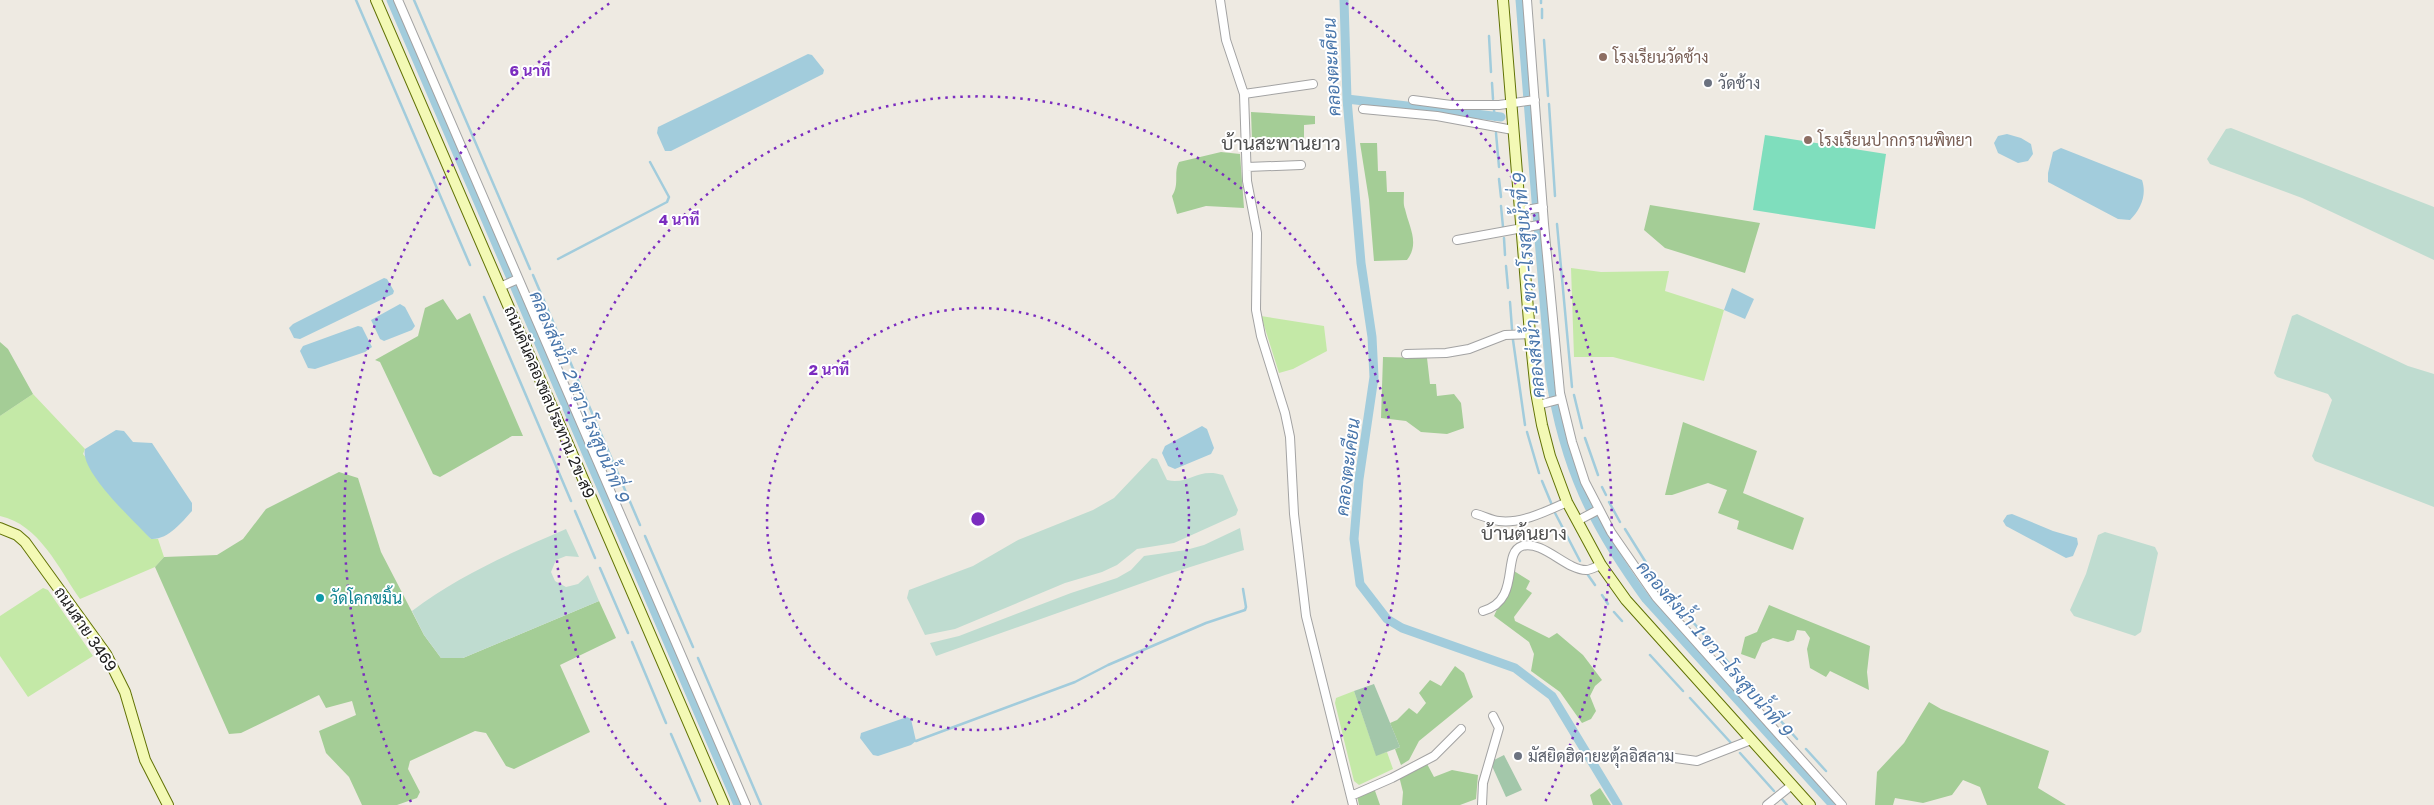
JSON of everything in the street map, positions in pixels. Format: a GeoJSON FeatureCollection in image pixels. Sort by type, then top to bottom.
{"type":"FeatureCollection","features":[{"type":"Feature","properties":{"kind":"street","name":"ถนนคันคลองชลประทาน 2ข-ส9"},"geometry":{"type":"LineString","coordinates":[[376,0],[503,286],[724,805]]}},
{"type":"Feature","properties":{"kind":"street"},"geometry":{"type":"LineString","coordinates":[[398,0],[517,280],[746,805]]}},
{"type":"Feature","properties":{"kind":"street"},"geometry":{"type":"LineString","coordinates":[[1220,0],[1226,40],[1244,94],[1249,197],[1257,234],[1256,310],[1261,336],[1285,413],[1290,437],[1291,484],[1306,616],[1353,805]]}},
{"type":"Feature","properties":{"kind":"street"},"geometry":{"type":"LineString","coordinates":[[1502,0],[1515,102],[1513,130],[1526,228],[1530,334],[1550,456],[1568,502],[1581,519],[1601,565],[1626,600],[1810,805]]}},
{"type":"Feature","properties":{"kind":"street"},"geometry":{"type":"LineString","coordinates":[[1527,0],[1542,225],[1559,400],[1596,511],[1635,570],[1656,597],[1842,805]]}},
{"type":"Feature","properties":{"kind":"street"},"geometry":{"type":"LineString","coordinates":[[1244,94],[1313,84]]}},
{"type":"Feature","properties":{"kind":"street"},"geometry":{"type":"LineString","coordinates":[[1413,100],[1451,105],[1533,100]]}},
{"type":"Feature","properties":{"kind":"street"},"geometry":{"type":"LineString","coordinates":[[1363,109],[1437,116],[1513,130]]}},
{"type":"Feature","properties":{"kind":"street"},"geometry":{"type":"LineString","coordinates":[[1247,167],[1301,165]]}},
{"type":"Feature","properties":{"kind":"street"},"geometry":{"type":"LineString","coordinates":[[1524,210],[1541,207]]}},
{"type":"Feature","properties":{"kind":"street"},"geometry":{"type":"LineString","coordinates":[[1457,240],[1542,225]]}},
{"type":"Feature","properties":{"kind":"street"},"geometry":{"type":"LineString","coordinates":[[503,286],[517,280]]}},
{"type":"Feature","properties":{"kind":"street"},"geometry":{"type":"LineString","coordinates":[[1406,354],[1446,353],[1469,349],[1505,335],[1530,334]]}},
{"type":"Feature","properties":{"kind":"street"},"geometry":{"type":"LineString","coordinates":[[1542,404],[1559,400]]}},
{"type":"Feature","properties":{"kind":"street"},"geometry":{"type":"LineString","coordinates":[[1476,514],[1494,520],[1507,521],[1535,514],[1568,502]]}},
{"type":"Feature","properties":{"kind":"street"},"geometry":{"type":"LineString","coordinates":[[1581,519],[1596,511]]}},
{"type":"Feature","properties":{"kind":"street","name":"ถนนสาย 3469"},"geometry":{"type":"LineString","coordinates":[[0,528],[17,535],[25,542],[106,654],[126,692],[145,760],[168,805]]}},
{"type":"Feature","properties":{"kind":"street"},"geometry":{"type":"LineString","coordinates":[[1483,611],[1494,608],[1503,598],[1514,552],[1520,547],[1529,546],[1546,551],[1571,566],[1587,570],[1601,565]]}},
{"type":"Feature","properties":{"kind":"street"},"geometry":{"type":"LineString","coordinates":[[1482,805],[1483,783],[1499,728],[1493,716]]}},
{"type":"Feature","properties":{"kind":"street"},"geometry":{"type":"LineString","coordinates":[[1350,796],[1392,778],[1434,756],[1461,729]]}},
{"type":"Feature","properties":{"kind":"street"},"geometry":{"type":"LineString","coordinates":[[1668,757],[1697,761],[1751,740]]}},
{"type":"Feature","properties":{"kind":"street"},"geometry":{"type":"LineString","coordinates":[[1766,805],[1792,785]]}},
{"type":"Feature","properties":{"kind":"green space"},"geometry":{"type":"Polygon","coordinates":[[[1251,112],[1315,116],[1315,124],[1304,125],[1304,144],[1252,141],[1251,112]]]}},
{"type":"Feature","properties":{"kind":"green space"},"geometry":{"type":"Polygon","coordinates":[[[2231,128],[2434,207],[2434,260],[2302,198],[2210,164],[2207,159],[2226,129],[2231,128]]]}},
{"type":"Feature","properties":{"kind":"green space"},"geometry":{"type":"Polygon","coordinates":[[[1765,135],[1886,154],[1875,229],[1753,210],[1765,135]]]}},
{"type":"Feature","properties":{"kind":"green space"},"geometry":{"type":"Polygon","coordinates":[[[1360,143],[1377,143],[1378,171],[1386,171],[1387,192],[1404,192],[1404,205],[1413,241],[1411,254],[1407,260],[1374,261],[1369,200],[1360,143]]]}},
{"type":"Feature","properties":{"kind":"green space"},"geometry":{"type":"Polygon","coordinates":[[[1221,152],[1240,154],[1244,208],[1206,206],[1177,214],[1172,196],[1176,187],[1176,171],[1179,162],[1221,152]]]}},
{"type":"Feature","properties":{"kind":"green space"},"geometry":{"type":"Polygon","coordinates":[[[1650,205],[1760,223],[1745,273],[1665,248],[1644,230],[1650,205]]]}},
{"type":"Feature","properties":{"kind":"green space"},"geometry":{"type":"Polygon","coordinates":[[[1571,268],[1601,272],[1669,271],[1665,291],[1724,310],[1704,381],[1613,357],[1574,357],[1571,268]]]}},
{"type":"Feature","properties":{"kind":"green space"},"geometry":{"type":"Polygon","coordinates":[[[443,299],[457,320],[470,313],[523,436],[512,436],[440,477],[433,474],[380,362],[375,360],[418,336],[425,308],[443,299]]]}},
{"type":"Feature","properties":{"kind":"green space"},"geometry":{"type":"Polygon","coordinates":[[[2297,314],[2408,366],[2434,374],[2434,507],[2315,461],[2312,456],[2332,400],[2328,394],[2277,377],[2274,373],[2292,316],[2297,314]]]}},
{"type":"Feature","properties":{"kind":"green space"},"geometry":{"type":"Polygon","coordinates":[[[1261,316],[1324,326],[1327,351],[1293,369],[1279,373],[1261,316]]]}},
{"type":"Feature","properties":{"kind":"green space"},"geometry":{"type":"Polygon","coordinates":[[[0,342],[8,349],[33,394],[0,416],[0,342]]]}},
{"type":"Feature","properties":{"kind":"green space"},"geometry":{"type":"Polygon","coordinates":[[[1383,357],[1427,358],[1430,384],[1436,384],[1437,396],[1454,394],[1461,403],[1464,428],[1447,434],[1421,432],[1406,421],[1381,418],[1383,357]]]}},
{"type":"Feature","properties":{"kind":"green space"},"geometry":{"type":"Polygon","coordinates":[[[33,394],[85,449],[83,454],[151,539],[158,539],[164,557],[155,567],[80,599],[47,549],[37,538],[26,528],[0,516],[0,416],[33,394]]]}},
{"type":"Feature","properties":{"kind":"green space"},"geometry":{"type":"Polygon","coordinates":[[[1683,422],[1757,451],[1743,493],[1804,518],[1793,550],[1737,529],[1739,521],[1718,513],[1727,490],[1708,483],[1672,495],[1665,495],[1683,422]]]}},
{"type":"Feature","properties":{"kind":"green space"},"geometry":{"type":"Polygon","coordinates":[[[1152,458],[1157,459],[1167,480],[1182,480],[1207,473],[1223,475],[1238,510],[1236,515],[1174,543],[1137,549],[1117,565],[1102,572],[1065,583],[955,629],[925,635],[907,598],[909,590],[973,566],[1018,540],[1093,510],[1114,498],[1152,458]]]}},
{"type":"Feature","properties":{"kind":"green space"},"geometry":{"type":"Polygon","coordinates":[[[339,472],[358,478],[381,552],[424,635],[441,658],[463,658],[599,601],[616,638],[560,665],[590,732],[514,769],[506,766],[486,733],[475,731],[410,761],[408,769],[420,792],[417,798],[397,805],[362,805],[349,777],[326,753],[319,731],[356,715],[352,701],[326,708],[319,695],[241,733],[229,734],[155,567],[164,557],[217,555],[243,539],[266,509],[339,472]]]}},
{"type":"Feature","properties":{"kind":"green space"},"geometry":{"type":"Polygon","coordinates":[[[1240,528],[1244,550],[1165,575],[936,656],[930,643],[959,636],[1071,593],[1117,578],[1131,570],[1144,556],[1186,550],[1204,545],[1240,528]]]}},
{"type":"Feature","properties":{"kind":"green space"},"geometry":{"type":"Polygon","coordinates":[[[566,529],[579,557],[566,556],[556,560],[551,572],[555,581],[566,587],[578,584],[588,575],[599,601],[463,658],[441,658],[424,635],[412,611],[448,586],[505,556],[566,529]]]}},
{"type":"Feature","properties":{"kind":"green space"},"geometry":{"type":"Polygon","coordinates":[[[2105,532],[2155,547],[2158,553],[2141,632],[2135,636],[2074,616],[2070,610],[2086,574],[2098,535],[2105,532]]]}},
{"type":"Feature","properties":{"kind":"green space"},"geometry":{"type":"Polygon","coordinates":[[[1514,571],[1530,581],[1526,589],[1532,593],[1514,617],[1515,621],[1549,638],[1557,633],[1583,655],[1602,680],[1595,686],[1590,696],[1596,711],[1591,719],[1582,723],[1560,692],[1531,671],[1534,654],[1529,642],[1494,616],[1514,571]]]}},
{"type":"Feature","properties":{"kind":"green space"},"geometry":{"type":"Polygon","coordinates":[[[43,588],[48,590],[93,656],[28,697],[0,656],[0,616],[43,588]]]}},
{"type":"Feature","properties":{"kind":"green space"},"geometry":{"type":"Polygon","coordinates":[[[1769,605],[1870,646],[1867,672],[1869,690],[1830,671],[1826,677],[1810,668],[1807,649],[1810,638],[1805,631],[1797,630],[1794,640],[1788,642],[1773,638],[1762,643],[1755,659],[1741,654],[1745,637],[1757,632],[1769,605]]]}},
{"type":"Feature","properties":{"kind":"green space"},"geometry":{"type":"Polygon","coordinates":[[[1455,666],[1464,673],[1473,697],[1419,741],[1409,760],[1401,765],[1395,749],[1400,747],[1390,723],[1397,720],[1409,708],[1417,714],[1426,703],[1419,693],[1430,680],[1441,686],[1455,666]]]}},
{"type":"Feature","properties":{"kind":"green space"},"geometry":{"type":"Polygon","coordinates":[[[1374,684],[1400,747],[1376,756],[1354,691],[1374,684]]]}},
{"type":"Feature","properties":{"kind":"green space"},"geometry":{"type":"Polygon","coordinates":[[[1354,691],[1376,755],[1387,752],[1393,769],[1359,785],[1354,781],[1335,703],[1336,698],[1354,691]]]}},
{"type":"Feature","properties":{"kind":"green space"},"geometry":{"type":"Polygon","coordinates":[[[1929,702],[1941,709],[2049,751],[2038,788],[2066,805],[1987,805],[1980,787],[1963,780],[1952,795],[1923,803],[1895,798],[1893,805],[1875,805],[1877,772],[1904,743],[1929,702]]]}},
{"type":"Feature","properties":{"kind":"green space"},"geometry":{"type":"Polygon","coordinates":[[[1504,755],[1522,790],[1506,797],[1492,766],[1494,760],[1504,755]]]}},
{"type":"Feature","properties":{"kind":"green space"},"geometry":{"type":"Polygon","coordinates":[[[1426,762],[1434,777],[1452,770],[1478,775],[1476,799],[1460,805],[1402,805],[1403,792],[1399,776],[1426,762]]]}},
{"type":"Feature","properties":{"kind":"green space"},"geometry":{"type":"Polygon","coordinates":[[[1374,788],[1380,805],[1359,805],[1357,795],[1374,788]]]}},
{"type":"Feature","properties":{"kind":"green space"},"geometry":{"type":"Polygon","coordinates":[[[1600,788],[1611,805],[1593,805],[1590,795],[1600,788]]]}},
{"type":"Feature","properties":{"kind":"water"},"geometry":{"type":"Polygon","coordinates":[[[808,54],[812,55],[824,70],[823,74],[671,151],[665,151],[657,133],[658,127],[808,54]]]}},
{"type":"Feature","properties":{"kind":"water"},"geometry":{"type":"Polygon","coordinates":[[[2007,134],[2021,138],[2031,144],[2033,154],[2028,161],[2018,163],[1998,153],[1994,143],[1998,136],[2007,134]]]}},
{"type":"Feature","properties":{"kind":"water"},"geometry":{"type":"Polygon","coordinates":[[[2061,148],[2142,180],[2144,191],[2142,202],[2130,220],[2118,219],[2048,182],[2053,152],[2061,148]]]}},
{"type":"Feature","properties":{"kind":"water"},"geometry":{"type":"Polygon","coordinates":[[[384,278],[387,279],[394,291],[393,294],[300,339],[294,338],[289,328],[293,324],[384,278]]]}},
{"type":"Feature","properties":{"kind":"water"},"geometry":{"type":"Polygon","coordinates":[[[1732,288],[1754,299],[1745,319],[1724,310],[1732,288]]]}},
{"type":"Feature","properties":{"kind":"water"},"geometry":{"type":"Polygon","coordinates":[[[400,304],[405,307],[415,326],[412,330],[384,341],[380,339],[371,320],[400,304]]]}},
{"type":"Feature","properties":{"kind":"water"},"geometry":{"type":"Polygon","coordinates":[[[358,326],[362,327],[372,347],[365,352],[315,369],[308,368],[300,351],[303,346],[358,326]]]}},
{"type":"Feature","properties":{"kind":"water"},"geometry":{"type":"Polygon","coordinates":[[[1202,426],[1207,429],[1214,448],[1211,454],[1175,469],[1168,466],[1162,453],[1165,446],[1202,426]]]}},
{"type":"Feature","properties":{"kind":"water"},"geometry":{"type":"Polygon","coordinates":[[[116,430],[124,431],[133,442],[152,443],[192,503],[192,511],[174,530],[163,537],[151,539],[99,483],[85,459],[85,449],[116,430]]]}},
{"type":"Feature","properties":{"kind":"water"},"geometry":{"type":"Polygon","coordinates":[[[2012,514],[2053,531],[2077,538],[2078,544],[2073,556],[2066,558],[2006,526],[2003,521],[2007,515],[2012,514]]]}},
{"type":"Feature","properties":{"kind":"water"},"geometry":{"type":"Polygon","coordinates":[[[907,717],[911,719],[916,741],[911,745],[878,756],[873,755],[860,738],[861,733],[907,717]]]}},
{"type":"Feature","properties":{"kind":"waterway"},"geometry":{"type":"LineString","coordinates":[[356,0],[470,265]]}},
{"type":"Feature","properties":{"kind":"waterway","name":"คลองส่งน้ำ 2 ขวา-โรงสูบน้ำที่ 9"},"geometry":{"type":"LineString","coordinates":[[391,0],[738,805]]}},
{"type":"Feature","properties":{"kind":"waterway"},"geometry":{"type":"LineString","coordinates":[[414,0],[530,269]]}},
{"type":"Feature","properties":{"kind":"waterway","name":"คลองตะเคียน"},"geometry":{"type":"LineString","coordinates":[[1344,0],[1347,99],[1361,263],[1372,337],[1374,377],[1359,479],[1354,539],[1360,584],[1387,619],[1402,628],[1515,668],[1552,696],[1618,805]]}},
{"type":"Feature","properties":{"kind":"waterway","name":"คลองส่งน้ำ 1 ขวา-โรงสูบน้ำที่ 9"},"geometry":{"type":"LineString","coordinates":[[1520,0],[1550,376],[1563,439],[1572,467],[1583,494],[1610,546],[1646,599],[1833,805]]}},
{"type":"Feature","properties":{"kind":"waterway"},"geometry":{"type":"LineString","coordinates":[[1542,9],[1542,18]]}},
{"type":"Feature","properties":{"kind":"waterway"},"geometry":{"type":"LineString","coordinates":[[1489,36],[1491,72]]}},
{"type":"Feature","properties":{"kind":"waterway"},"geometry":{"type":"LineString","coordinates":[[1544,40],[1548,96]]}},
{"type":"Feature","properties":{"kind":"waterway"},"geometry":{"type":"LineString","coordinates":[[1492,83],[1493,99]]}},
{"type":"Feature","properties":{"kind":"waterway"},"geometry":{"type":"LineString","coordinates":[[1347,99],[1501,117]]}},
{"type":"Feature","properties":{"kind":"waterway"},"geometry":{"type":"LineString","coordinates":[[1549,104],[1555,196]]}},
{"type":"Feature","properties":{"kind":"waterway"},"geometry":{"type":"LineString","coordinates":[[1494,110],[1495,120]]}},
{"type":"Feature","properties":{"kind":"waterway"},"geometry":{"type":"LineString","coordinates":[[1496,133],[1499,167]]}},
{"type":"Feature","properties":{"kind":"waterway"},"geometry":{"type":"LineString","coordinates":[[558,259],[667,202],[669,197],[650,162]]}},
{"type":"Feature","properties":{"kind":"waterway"},"geometry":{"type":"LineString","coordinates":[[1499,179],[1501,197]]}},
{"type":"Feature","properties":{"kind":"waterway"},"geometry":{"type":"LineString","coordinates":[[1501,206],[1503,227]]}},
{"type":"Feature","properties":{"kind":"waterway"},"geometry":{"type":"LineString","coordinates":[[1557,224],[1572,387]]}},
{"type":"Feature","properties":{"kind":"waterway"},"geometry":{"type":"LineString","coordinates":[[1504,238],[1505,255]]}},
{"type":"Feature","properties":{"kind":"waterway"},"geometry":{"type":"LineString","coordinates":[[1506,266],[1508,288]]}},
{"type":"Feature","properties":{"kind":"waterway"},"geometry":{"type":"LineString","coordinates":[[533,275],[640,525]]}},
{"type":"Feature","properties":{"kind":"waterway"},"geometry":{"type":"LineString","coordinates":[[484,297],[571,501]]}},
{"type":"Feature","properties":{"kind":"waterway"},"geometry":{"type":"LineString","coordinates":[[1510,302],[1512,329]]}},
{"type":"Feature","properties":{"kind":"waterway"},"geometry":{"type":"LineString","coordinates":[[1513,340],[1525,425]]}},
{"type":"Feature","properties":{"kind":"waterway"},"geometry":{"type":"LineString","coordinates":[[1574,395],[1582,428]]}},
{"type":"Feature","properties":{"kind":"waterway"},"geometry":{"type":"LineString","coordinates":[[1527,432],[1539,473]]}},
{"type":"Feature","properties":{"kind":"waterway"},"geometry":{"type":"LineString","coordinates":[[1585,438],[1598,475]]}},
{"type":"Feature","properties":{"kind":"waterway"},"geometry":{"type":"LineString","coordinates":[[1542,481],[1552,505]]}},
{"type":"Feature","properties":{"kind":"waterway"},"geometry":{"type":"LineString","coordinates":[[1602,487],[1606,495]]}},
{"type":"Feature","properties":{"kind":"waterway"},"geometry":{"type":"LineString","coordinates":[[1609,502],[1620,522]]}},
{"type":"Feature","properties":{"kind":"waterway"},"geometry":{"type":"LineString","coordinates":[[575,511],[595,558]]}},
{"type":"Feature","properties":{"kind":"waterway"},"geometry":{"type":"LineString","coordinates":[[1554,511],[1580,561]]}},
{"type":"Feature","properties":{"kind":"waterway"},"geometry":{"type":"LineString","coordinates":[[1625,529],[1650,569]]}},
{"type":"Feature","properties":{"kind":"waterway"},"geometry":{"type":"LineString","coordinates":[[645,536],[693,647]]}},
{"type":"Feature","properties":{"kind":"waterway"},"geometry":{"type":"LineString","coordinates":[[600,568],[628,633]]}},
{"type":"Feature","properties":{"kind":"waterway"},"geometry":{"type":"LineString","coordinates":[[1588,575],[1595,585]]}},
{"type":"Feature","properties":{"kind":"waterway"},"geometry":{"type":"LineString","coordinates":[[1655,575],[1677,604]]}},
{"type":"Feature","properties":{"kind":"waterway"},"geometry":{"type":"LineString","coordinates":[[916,741],[1075,682],[1108,665],[1206,623],[1245,610],[1243,589]]}},
{"type":"Feature","properties":{"kind":"waterway"},"geometry":{"type":"LineString","coordinates":[[1602,595],[1608,604]]}},
{"type":"Feature","properties":{"kind":"waterway"},"geometry":{"type":"LineString","coordinates":[[1614,612],[1622,621]]}},
{"type":"Feature","properties":{"kind":"waterway"},"geometry":{"type":"LineString","coordinates":[[1684,612],[1744,680]]}},
{"type":"Feature","properties":{"kind":"waterway"},"geometry":{"type":"LineString","coordinates":[[632,642],[666,723]]}},
{"type":"Feature","properties":{"kind":"waterway"},"geometry":{"type":"LineString","coordinates":[[1650,655],[1683,691]]}},
{"type":"Feature","properties":{"kind":"waterway"},"geometry":{"type":"LineString","coordinates":[[698,658],[761,805]]}},
{"type":"Feature","properties":{"kind":"waterway"},"geometry":{"type":"LineString","coordinates":[[1751,688],[1797,739]]}},
{"type":"Feature","properties":{"kind":"waterway"},"geometry":{"type":"LineString","coordinates":[[1690,698],[1732,744]]}},
{"type":"Feature","properties":{"kind":"waterway"},"geometry":{"type":"LineString","coordinates":[[671,734],[700,801]]}},
{"type":"Feature","properties":{"kind":"waterway"},"geometry":{"type":"LineString","coordinates":[[1806,749],[1826,771]]}},
{"type":"Feature","properties":{"kind":"waterway"},"geometry":{"type":"LineString","coordinates":[[1740,753],[1774,791]]}},
{"type":"Feature","properties":{"kind":"waterway"},"geometry":{"type":"LineString","coordinates":[[1781,798],[1787,805]]}},
{"type":"Feature","properties":{"kind":"place","name":"โรงเรียนวัดช้าง"},"geometry":{"type":"Point","coordinates":[1603,57]}},
{"type":"Feature","properties":{"kind":"place","name":"วัดช้าง"},"geometry":{"type":"Point","coordinates":[1708,83]}},
{"type":"Feature","properties":{"kind":"place","name":"โรงเรียนปากกรานพิทยา"},"geometry":{"type":"Point","coordinates":[1808,140]}},
{"type":"Feature","properties":{"kind":"place","name":"วัดโคกขมิ้น"},"geometry":{"type":"Point","coordinates":[320,598]}},
{"type":"Feature","properties":{"kind":"place","name":"มัสยิดฮิดายะตุ้ลอิสลาม"},"geometry":{"type":"Point","coordinates":[1518,756]}},
{"type":"Feature","properties":{"kind":"district","name":"บ้านสะพานยาว"},"geometry":{"type":"Point","coordinates":[1281,142]}},
{"type":"Feature","properties":{"kind":"district","name":"บ้านต้นยาง"},"geometry":{"type":"Point","coordinates":[1524,532]}}]}
